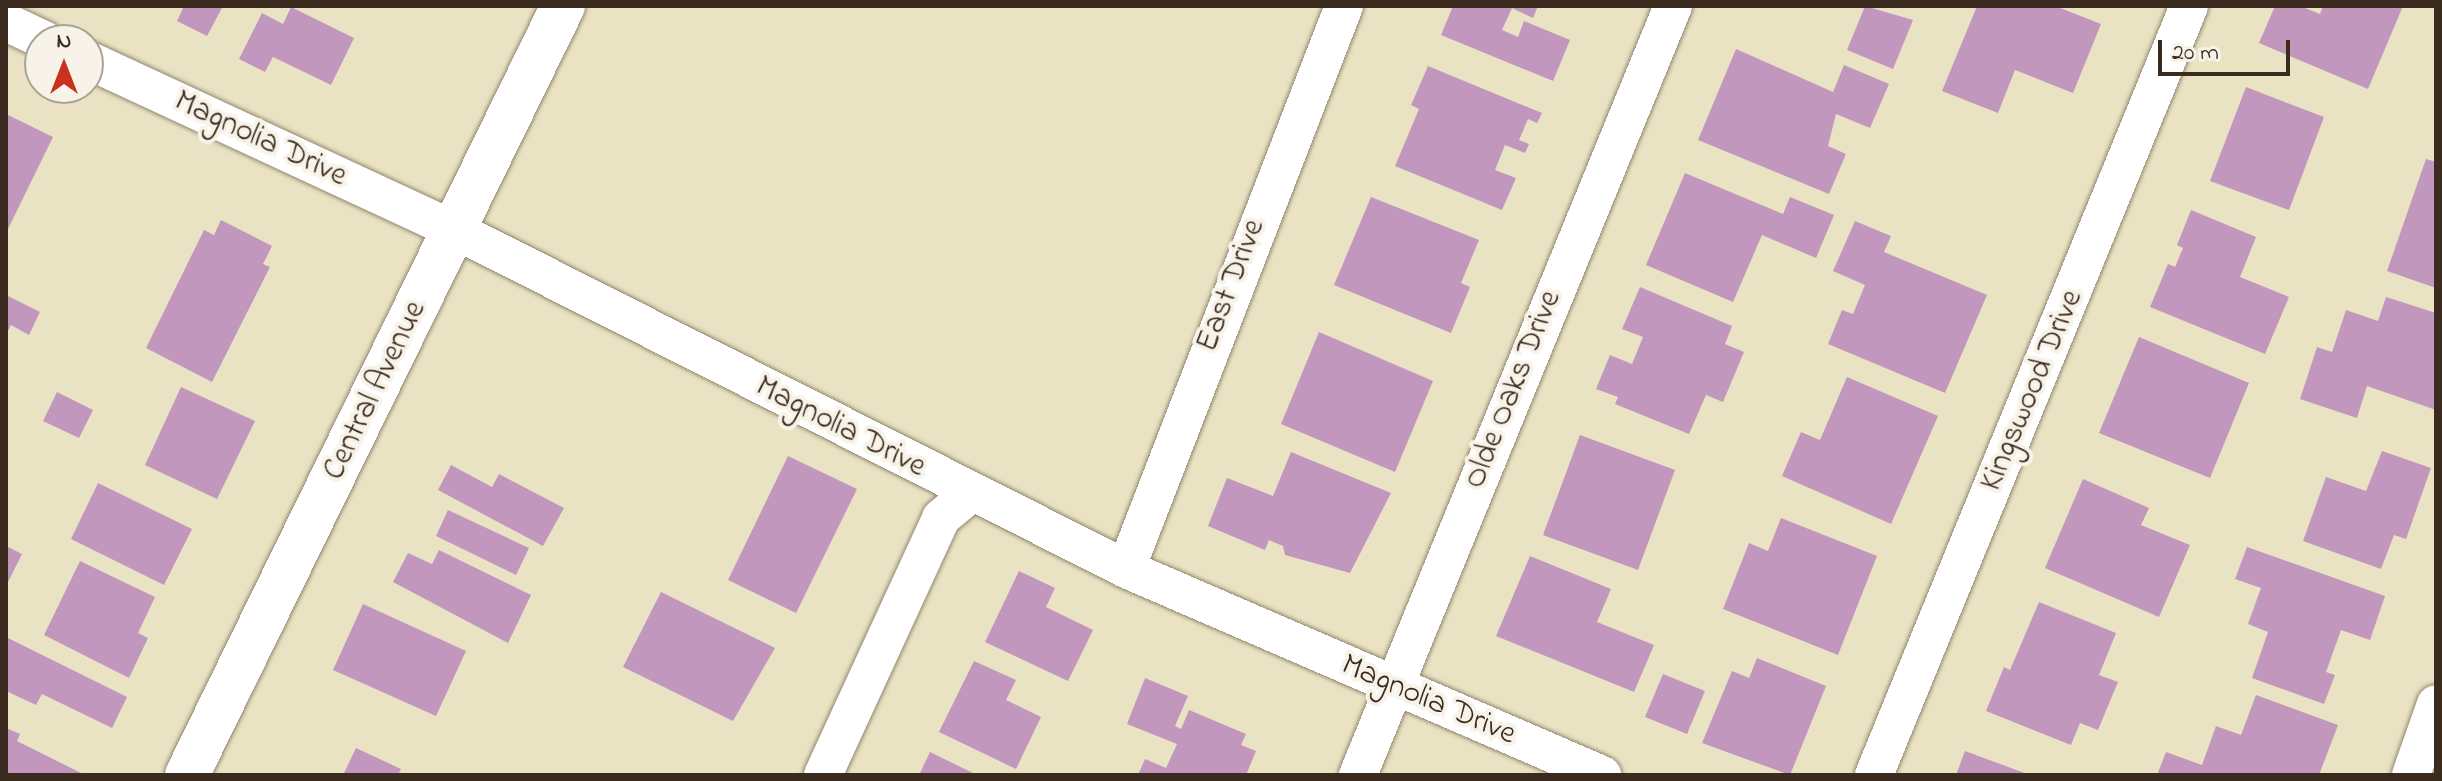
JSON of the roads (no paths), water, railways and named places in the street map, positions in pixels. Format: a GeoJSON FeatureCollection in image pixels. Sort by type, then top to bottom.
{"type":"FeatureCollection","features":[{"type":"Feature","properties":{"kind":"street","name":"Central Avenue"},"geometry":{"type":"LineString","coordinates":[[187,775],[563,6]]}},
{"type":"Feature","properties":{"kind":"street","name":"East Drive"},"geometry":{"type":"LineString","coordinates":[[1126,569],[1344,6]]}},
{"type":"Feature","properties":{"kind":"street","name":"Olde Oaks Drive"},"geometry":{"type":"LineString","coordinates":[[1358,775],[1673,6]]}},
{"type":"Feature","properties":{"kind":"street","name":"Kingswood Drive"},"geometry":{"type":"LineString","coordinates":[[1874,775],[2189,6]]}},
{"type":"Feature","properties":{"kind":"street","name":"Magnolia Drive"},"geometry":{"type":"LineString","coordinates":[[104,67],[455,230],[970,494],[1126,569],[1392,687],[1602,775]]}},
{"type":"Feature","properties":{"kind":"street"},"geometry":{"type":"LineString","coordinates":[[823,775],[941,518],[970,494]]}},
{"type":"Feature","properties":{"kind":"street"},"geometry":{"type":"LineString","coordinates":[[2411,775],[2436,704]]}}]}
